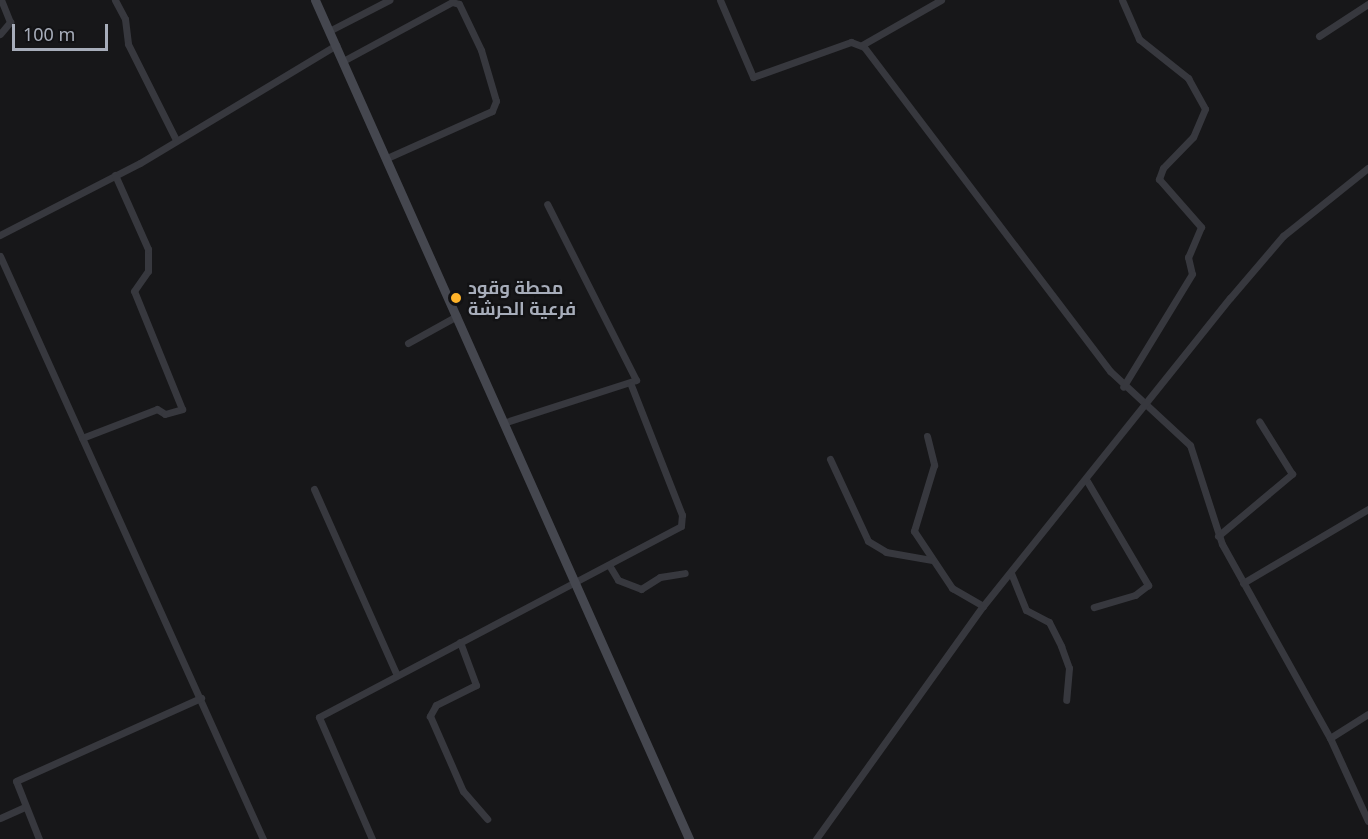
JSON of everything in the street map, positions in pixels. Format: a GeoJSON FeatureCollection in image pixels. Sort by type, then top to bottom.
{"type":"FeatureCollection","features":[{"type":"Feature","properties":{"kind":"street"},"geometry":{"type":"LineString","coordinates":[[0,34],[10,22],[1,0]]}},
{"type":"Feature","properties":{"kind":"street"},"geometry":{"type":"LineString","coordinates":[[115,0],[125,19],[128,44],[175,138]]}},
{"type":"Feature","properties":{"kind":"street"},"geometry":{"type":"LineString","coordinates":[[315,0],[689,839]]}},
{"type":"Feature","properties":{"kind":"street"},"geometry":{"type":"LineString","coordinates":[[329,31],[389,0]]}},
{"type":"Feature","properties":{"kind":"street"},"geometry":{"type":"LineString","coordinates":[[720,0],[753,77],[851,42],[862,45],[1123,387],[1193,451],[1218,536],[1330,738],[1368,820]]}},
{"type":"Feature","properties":{"kind":"street"},"geometry":{"type":"LineString","coordinates":[[862,45],[941,0]]}},
{"type":"Feature","properties":{"kind":"street"},"geometry":{"type":"LineString","coordinates":[[1122,0],[1139,39],[1188,78],[1205,109],[1193,137],[1163,168],[1159,179],[1201,227],[1188,257],[1192,274],[1123,387]]}},
{"type":"Feature","properties":{"kind":"street"},"geometry":{"type":"LineString","coordinates":[[343,61],[442,3],[457,3],[466,16],[496,104],[488,115],[387,158]]}},
{"type":"Feature","properties":{"kind":"street"},"geometry":{"type":"LineString","coordinates":[[1319,36],[1368,4]]}},
{"type":"Feature","properties":{"kind":"street"},"geometry":{"type":"LineString","coordinates":[[0,235],[115,175],[336,45]]}},
{"type":"Feature","properties":{"kind":"street"},"geometry":{"type":"LineString","coordinates":[[816,839],[983,606],[1087,481],[1143,406],[1282,236],[1368,168]]}},
{"type":"Feature","properties":{"kind":"street"},"geometry":{"type":"LineString","coordinates":[[82,438],[154,410],[182,409],[134,291],[148,271],[149,255],[115,175]]}},
{"type":"Feature","properties":{"kind":"street"},"geometry":{"type":"LineString","coordinates":[[503,423],[631,384],[636,378],[632,367],[607,330],[547,204]]}},
{"type":"Feature","properties":{"kind":"street"},"geometry":{"type":"LineString","coordinates":[[0,256],[263,839]]}},
{"type":"Feature","properties":{"kind":"street"},"geometry":{"type":"LineString","coordinates":[[408,343],[457,316]]}},
{"type":"Feature","properties":{"kind":"street"},"geometry":{"type":"LineString","coordinates":[[372,839],[317,720],[397,675],[679,528],[683,520],[631,384]]}},
{"type":"Feature","properties":{"kind":"street"},"geometry":{"type":"LineString","coordinates":[[1218,536],[1293,473],[1259,420]]}},
{"type":"Feature","properties":{"kind":"street"},"geometry":{"type":"LineString","coordinates":[[927,436],[934,465],[914,528],[932,560],[952,588],[983,606]]}},
{"type":"Feature","properties":{"kind":"street"},"geometry":{"type":"LineString","coordinates":[[830,459],[868,541],[886,552],[932,560]]}},
{"type":"Feature","properties":{"kind":"street"},"geometry":{"type":"LineString","coordinates":[[1087,481],[1148,585],[1135,595],[1094,607]]}},
{"type":"Feature","properties":{"kind":"street"},"geometry":{"type":"LineString","coordinates":[[314,489],[397,675]]}},
{"type":"Feature","properties":{"kind":"street"},"geometry":{"type":"LineString","coordinates":[[1243,582],[1368,509]]}},
{"type":"Feature","properties":{"kind":"street"},"geometry":{"type":"LineString","coordinates":[[609,565],[618,580],[641,589],[660,577],[685,573]]}},
{"type":"Feature","properties":{"kind":"street"},"geometry":{"type":"LineString","coordinates":[[1011,573],[1026,610],[1049,622],[1061,646],[1069,668],[1066,700]]}},
{"type":"Feature","properties":{"kind":"street"},"geometry":{"type":"LineString","coordinates":[[460,642],[477,685],[436,705],[430,716],[463,791],[487,819]]}},
{"type":"Feature","properties":{"kind":"street"},"geometry":{"type":"LineString","coordinates":[[39,839],[16,781],[201,698]]}},
{"type":"Feature","properties":{"kind":"street"},"geometry":{"type":"LineString","coordinates":[[1330,738],[1368,714]]}},
{"type":"Feature","properties":{"kind":"street"},"geometry":{"type":"LineString","coordinates":[[0,818],[25,807]]}},
{"type":"Feature","properties":{"kind":"place","name":"محطة وقود فرعية الحرشة"},"geometry":{"type":"Point","coordinates":[456,298]}}]}
